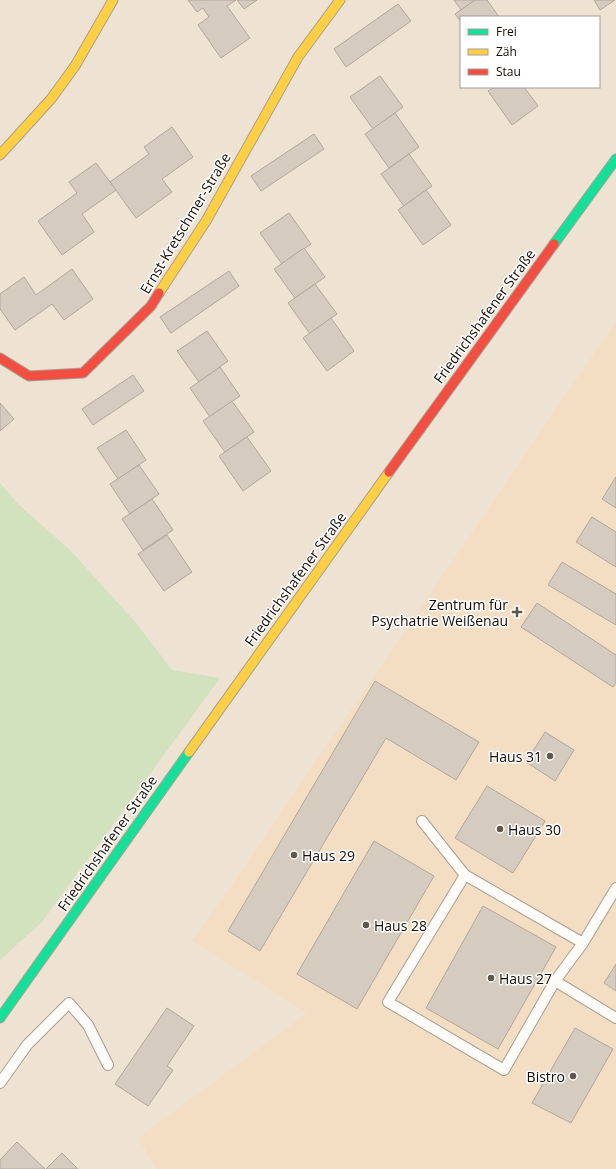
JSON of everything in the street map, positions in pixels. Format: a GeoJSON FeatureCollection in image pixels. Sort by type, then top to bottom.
{"type":"FeatureCollection","features":[{"type":"Feature","properties":{"kind":"main road"},"geometry":{"type":"LineString","coordinates":[[0,155],[55,94],[75,66],[113,0]]}},
{"type":"Feature","properties":{"kind":"main road","name":"Ernst-Kretschmer-Straße"},"geometry":{"type":"LineString","coordinates":[[0,358],[29,376],[83,372],[150,306],[206,221],[298,57],[340,0]]}},
{"type":"Feature","properties":{"kind":"main road","name":"Friedrichshafener Straße"},"geometry":{"type":"LineString","coordinates":[[0,1018],[451,385],[616,159]]}},
{"type":"Feature","properties":{"kind":"lane"},"geometry":{"type":"LineString","coordinates":[[422,821],[465,875],[583,942]]}},
{"type":"Feature","properties":{"kind":"lane"},"geometry":{"type":"LineString","coordinates":[[465,875],[388,1002],[504,1070],[555,981],[583,942],[616,888]]}},
{"type":"Feature","properties":{"kind":"lane"},"geometry":{"type":"LineString","coordinates":[[555,981],[616,1018]]}},
{"type":"Feature","properties":{"kind":"lane"},"geometry":{"type":"LineString","coordinates":[[0,1083],[27,1045],[69,1003],[88,1025],[108,1065]]}},
{"type":"Feature","properties":{"kind":"shaded area","name":"Zentrum für Psychatrie Weißenau"},"geometry":{"type":"Polygon","coordinates":[[[616,321],[616,1169],[157,1169],[138,1138],[307,1013],[192,941],[616,321]]]}},
{"type":"Feature","properties":{"kind":"green space"},"geometry":{"type":"Polygon","coordinates":[[[0,483],[19,505],[70,550],[136,623],[172,670],[220,678],[42,922],[0,960],[0,483]]]}},
{"type":"Feature","properties":{"kind":"building"},"geometry":{"type":"Polygon","coordinates":[[[188,0],[236,0],[227,6],[250,38],[221,58],[198,25],[209,17],[203,8],[197,12],[188,0]]]}},
{"type":"Feature","properties":{"kind":"building"},"geometry":{"type":"Polygon","coordinates":[[[237,0],[257,0],[244,9],[237,0]]]}},
{"type":"Feature","properties":{"kind":"building"},"geometry":{"type":"Polygon","coordinates":[[[454,0],[475,0],[461,10],[454,0]]]}},
{"type":"Feature","properties":{"kind":"building"},"geometry":{"type":"Polygon","coordinates":[[[475,0],[487,0],[498,16],[460,16],[460,21],[455,14],[475,0]]]}},
{"type":"Feature","properties":{"kind":"building"},"geometry":{"type":"Polygon","coordinates":[[[594,0],[615,0],[600,10],[594,0]]]}},
{"type":"Feature","properties":{"kind":"building"},"geometry":{"type":"Polygon","coordinates":[[[398,4],[411,21],[346,67],[334,49],[398,4]]]}},
{"type":"Feature","properties":{"kind":"building"},"geometry":{"type":"Polygon","coordinates":[[[380,76],[403,107],[373,129],[350,97],[380,76]]]}},
{"type":"Feature","properties":{"kind":"building"},"geometry":{"type":"Polygon","coordinates":[[[493,88],[525,88],[538,106],[512,125],[488,91],[493,88]]]}},
{"type":"Feature","properties":{"kind":"building"},"geometry":{"type":"Polygon","coordinates":[[[395,113],[419,147],[389,168],[365,134],[395,113]]]}},
{"type":"Feature","properties":{"kind":"building"},"geometry":{"type":"Polygon","coordinates":[[[172,127],[193,157],[162,179],[172,192],[136,218],[110,182],[149,154],[144,147],[172,127]]]}},
{"type":"Feature","properties":{"kind":"building"},"geometry":{"type":"Polygon","coordinates":[[[314,134],[324,149],[261,191],[251,176],[314,134]]]}},
{"type":"Feature","properties":{"kind":"building"},"geometry":{"type":"Polygon","coordinates":[[[409,154],[432,186],[404,206],[381,174],[409,154]]]}},
{"type":"Feature","properties":{"kind":"building"},"geometry":{"type":"Polygon","coordinates":[[[96,163],[116,190],[82,214],[94,232],[62,255],[38,221],[77,193],[69,182],[96,163]]]}},
{"type":"Feature","properties":{"kind":"building"},"geometry":{"type":"Polygon","coordinates":[[[426,190],[451,225],[423,245],[398,210],[426,190]]]}},
{"type":"Feature","properties":{"kind":"building"},"geometry":{"type":"Polygon","coordinates":[[[289,213],[311,244],[282,264],[260,233],[289,213]]]}},
{"type":"Feature","properties":{"kind":"building"},"geometry":{"type":"Polygon","coordinates":[[[304,248],[325,277],[295,298],[274,269],[304,248]]]}},
{"type":"Feature","properties":{"kind":"building"},"geometry":{"type":"Polygon","coordinates":[[[72,269],[93,299],[64,320],[52,304],[15,330],[0,309],[0,294],[24,277],[36,295],[72,269]]]}},
{"type":"Feature","properties":{"kind":"building"},"geometry":{"type":"Polygon","coordinates":[[[229,271],[239,286],[171,333],[160,317],[229,271]]]}},
{"type":"Feature","properties":{"kind":"building"},"geometry":{"type":"Polygon","coordinates":[[[315,284],[337,314],[310,334],[288,303],[315,284]]]}},
{"type":"Feature","properties":{"kind":"building"},"geometry":{"type":"Polygon","coordinates":[[[331,318],[354,351],[327,371],[303,338],[331,318]]]}},
{"type":"Feature","properties":{"kind":"building"},"geometry":{"type":"Polygon","coordinates":[[[207,331],[228,361],[199,382],[177,351],[207,331]]]}},
{"type":"Feature","properties":{"kind":"building"},"geometry":{"type":"Polygon","coordinates":[[[220,367],[240,396],[210,417],[190,388],[220,367]]]}},
{"type":"Feature","properties":{"kind":"building"},"geometry":{"type":"Polygon","coordinates":[[[133,375],[144,391],[93,425],[82,409],[133,375]]]}},
{"type":"Feature","properties":{"kind":"building"},"geometry":{"type":"Polygon","coordinates":[[[232,401],[254,432],[225,452],[203,421],[232,401]]]}},
{"type":"Feature","properties":{"kind":"building"},"geometry":{"type":"Polygon","coordinates":[[[0,403],[14,419],[0,431],[0,403]]]}},
{"type":"Feature","properties":{"kind":"building"},"geometry":{"type":"Polygon","coordinates":[[[126,430],[146,460],[118,479],[97,448],[126,430]]]}},
{"type":"Feature","properties":{"kind":"building"},"geometry":{"type":"Polygon","coordinates":[[[247,437],[271,471],[243,491],[219,456],[247,437]]]}},
{"type":"Feature","properties":{"kind":"building"},"geometry":{"type":"Polygon","coordinates":[[[139,465],[159,494],[130,514],[110,484],[139,465]]]}},
{"type":"Feature","properties":{"kind":"building"},"geometry":{"type":"Polygon","coordinates":[[[616,477],[616,508],[602,499],[616,477]]]}},
{"type":"Feature","properties":{"kind":"building"},"geometry":{"type":"Polygon","coordinates":[[[152,499],[173,530],[143,550],[122,519],[152,499]]]}},
{"type":"Feature","properties":{"kind":"building"},"geometry":{"type":"Polygon","coordinates":[[[592,517],[616,532],[616,567],[576,542],[592,517]]]}},
{"type":"Feature","properties":{"kind":"building"},"geometry":{"type":"Polygon","coordinates":[[[167,535],[192,572],[164,591],[138,554],[167,535]]]}},
{"type":"Feature","properties":{"kind":"building"},"geometry":{"type":"Polygon","coordinates":[[[562,562],[616,594],[616,625],[548,585],[562,562]]]}},
{"type":"Feature","properties":{"kind":"building"},"geometry":{"type":"Polygon","coordinates":[[[537,603],[616,655],[616,683],[613,687],[521,627],[537,603]]]}},
{"type":"Feature","properties":{"kind":"building","name":"Haus 29"},"geometry":{"type":"Polygon","coordinates":[[[375,681],[479,742],[456,780],[386,738],[260,951],[228,931],[375,681]]]}},
{"type":"Feature","properties":{"kind":"building","name":"Haus 31"},"geometry":{"type":"Polygon","coordinates":[[[545,732],[574,750],[555,781],[526,762],[545,732]]]}},
{"type":"Feature","properties":{"kind":"building","name":"Haus 30"},"geometry":{"type":"Polygon","coordinates":[[[487,786],[545,821],[513,873],[455,838],[487,786]]]}},
{"type":"Feature","properties":{"kind":"building","name":"Haus 28"},"geometry":{"type":"Polygon","coordinates":[[[374,841],[434,876],[357,1009],[297,974],[374,841]]]}},
{"type":"Feature","properties":{"kind":"building","name":"Haus 27"},"geometry":{"type":"Polygon","coordinates":[[[483,906],[556,947],[498,1049],[426,1008],[483,906]]]}},
{"type":"Feature","properties":{"kind":"building"},"geometry":{"type":"Polygon","coordinates":[[[616,964],[616,991],[604,983],[616,964]]]}},
{"type":"Feature","properties":{"kind":"building"},"geometry":{"type":"Polygon","coordinates":[[[167,1008],[194,1026],[167,1066],[173,1070],[148,1106],[115,1084],[167,1008]]]}},
{"type":"Feature","properties":{"kind":"building","name":"Bistro"},"geometry":{"type":"Polygon","coordinates":[[[575,1028],[613,1049],[571,1123],[532,1103],[575,1028]]]}},
{"type":"Feature","properties":{"kind":"building"},"geometry":{"type":"Polygon","coordinates":[[[17,1142],[45,1169],[0,1169],[0,1160],[17,1142]]]}},
{"type":"Feature","properties":{"kind":"building"},"geometry":{"type":"Polygon","coordinates":[[[62,1153],[78,1169],[46,1169],[62,1153]]]}},
{"type":"Feature","properties":{"kind":"traffic: fast"},"geometry":{"type":"LineString","coordinates":[[554,244],[616,159]]}},
{"type":"Feature","properties":{"kind":"traffic: fast"},"geometry":{"type":"LineString","coordinates":[[0,1018],[189,752]]}},
{"type":"Feature","properties":{"kind":"traffic: slow"},"geometry":{"type":"LineString","coordinates":[[0,155],[51,99],[75,66],[113,0]]}},
{"type":"Feature","properties":{"kind":"traffic: slow"},"geometry":{"type":"LineString","coordinates":[[159,293],[206,221],[298,57],[340,0]]}},
{"type":"Feature","properties":{"kind":"traffic: slow"},"geometry":{"type":"LineString","coordinates":[[189,752],[389,472]]}},
{"type":"Feature","properties":{"kind":"traffic: jam"},"geometry":{"type":"LineString","coordinates":[[389,472],[554,244]]}},
{"type":"Feature","properties":{"kind":"traffic: jam"},"geometry":{"type":"LineString","coordinates":[[0,358],[29,376],[83,373],[151,306],[159,293]]}},
{"type":"Feature","properties":{"kind":"place","name":"Zentrum für Psychatrie Weißenau"},"geometry":{"type":"Point","coordinates":[517,612]}},
{"type":"Feature","properties":{"kind":"place","name":"Haus 31"},"geometry":{"type":"Point","coordinates":[550,756]}},
{"type":"Feature","properties":{"kind":"place","name":"Haus 30"},"geometry":{"type":"Point","coordinates":[500,829]}},
{"type":"Feature","properties":{"kind":"place","name":"Haus 29"},"geometry":{"type":"Point","coordinates":[294,855]}},
{"type":"Feature","properties":{"kind":"place","name":"Haus 28"},"geometry":{"type":"Point","coordinates":[366,925]}},
{"type":"Feature","properties":{"kind":"place","name":"Haus 27"},"geometry":{"type":"Point","coordinates":[491,978]}},
{"type":"Feature","properties":{"kind":"place","name":"Bistro"},"geometry":{"type":"Point","coordinates":[573,1076]}}]}
